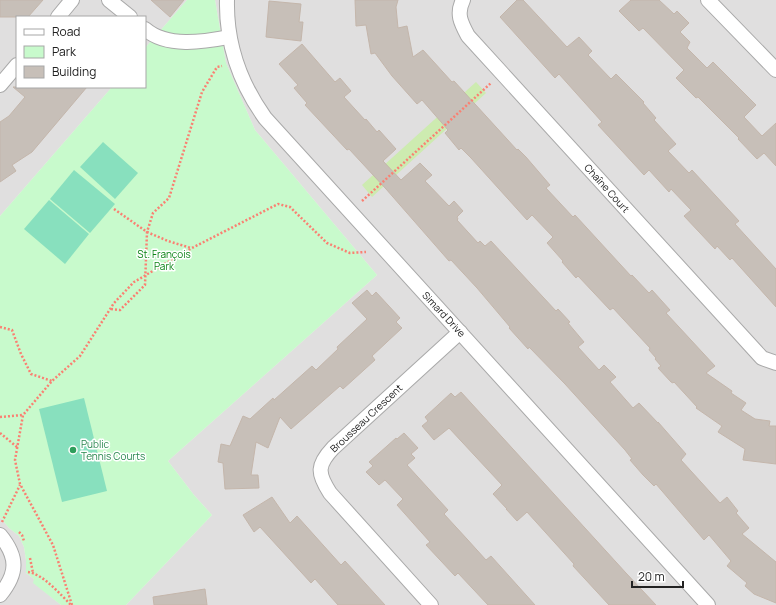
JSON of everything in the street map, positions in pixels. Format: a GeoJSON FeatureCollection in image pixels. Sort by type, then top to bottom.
{"type":"FeatureCollection","features":[{"type":"Feature","properties":{"kind":"street"},"geometry":{"type":"LineString","coordinates":[[59,16],[72,0]]}},
{"type":"Feature","properties":{"kind":"street"},"geometry":{"type":"LineString","coordinates":[[110,0],[129,16]]}},
{"type":"Feature","properties":{"kind":"street","name":"Simard Drive"},"geometry":{"type":"LineString","coordinates":[[227,0],[229,37],[236,65],[254,102],[265,118],[708,605]]}},
{"type":"Feature","properties":{"kind":"street","name":"Chaîne Court"},"geometry":{"type":"LineString","coordinates":[[463,0],[459,10],[460,22],[468,36],[762,358],[776,363]]}},
{"type":"Feature","properties":{"kind":"street"},"geometry":{"type":"LineString","coordinates":[[708,0],[776,70]]}},
{"type":"Feature","properties":{"kind":"street"},"geometry":{"type":"LineString","coordinates":[[146,30],[157,37],[171,41],[206,40],[229,37]]}},
{"type":"Feature","properties":{"kind":"street"},"geometry":{"type":"LineString","coordinates":[[0,85],[16,66]]}},
{"type":"Feature","properties":{"kind":"street","name":"Brousseau Crescent"},"geometry":{"type":"LineString","coordinates":[[431,605],[330,493],[324,484],[320,473],[323,458],[460,332]]}},
{"type":"Feature","properties":{"kind":"street"},"geometry":{"type":"LineString","coordinates":[[0,536],[10,550],[14,560],[14,571],[5,589],[0,595]]}},
{"type":"Feature","properties":{"kind":"path"},"geometry":{"type":"LineString","coordinates":[[111,309],[120,310],[145,285],[147,232],[153,212],[169,198],[202,92],[217,67],[236,65]]}},
{"type":"Feature","properties":{"kind":"path"},"geometry":{"type":"LineString","coordinates":[[350,212],[502,74]]}},
{"type":"Feature","properties":{"kind":"path"},"geometry":{"type":"LineString","coordinates":[[71,605],[53,545],[20,484],[15,460],[23,415],[52,381],[80,356],[111,309],[134,282],[192,248],[278,204],[290,207],[327,242],[350,253],[367,252],[382,247]]}},
{"type":"Feature","properties":{"kind":"path"},"geometry":{"type":"LineString","coordinates":[[114,209],[147,232],[168,241],[192,248]]}},
{"type":"Feature","properties":{"kind":"path"},"geometry":{"type":"LineString","coordinates":[[0,327],[12,330],[21,354],[31,374],[52,381]]}},
{"type":"Feature","properties":{"kind":"path"},"geometry":{"type":"LineString","coordinates":[[0,417],[23,415]]}},
{"type":"Feature","properties":{"kind":"path"},"geometry":{"type":"LineString","coordinates":[[0,433],[18,447]]}},
{"type":"Feature","properties":{"kind":"path"},"geometry":{"type":"LineString","coordinates":[[0,526],[20,484]]}},
{"type":"Feature","properties":{"kind":"path"},"geometry":{"type":"LineString","coordinates":[[14,571],[33,573],[40,576],[71,605]]}},
{"type":"Feature","properties":{"kind":"shaded area"},"geometry":{"type":"Polygon","coordinates":[[[0,0],[187,0],[146,47],[146,16],[16,16],[16,88],[111,88],[0,216],[0,0]]]}},
{"type":"Feature","properties":{"kind":"shaded area"},"geometry":{"type":"Polygon","coordinates":[[[215,0],[776,0],[776,605],[126,605],[212,515],[194,495],[168,461],[377,275],[255,130],[226,63],[215,0]]]}},
{"type":"Feature","properties":{"kind":"shaded area"},"geometry":{"type":"Polygon","coordinates":[[[0,517],[9,528],[19,536],[24,547],[26,573],[34,579],[34,583],[61,605],[0,605],[0,517]]]}},
{"type":"Feature","properties":{"kind":"green space","name":"St. François Park"},"geometry":{"type":"Polygon","coordinates":[[[187,0],[215,0],[226,63],[255,130],[377,275],[168,461],[194,495],[212,515],[126,605],[61,605],[33,583],[34,579],[26,573],[24,547],[19,536],[9,528],[0,517],[0,216],[111,88],[146,88],[146,47],[187,0]]]}},
{"type":"Feature","properties":{"kind":"green space"},"geometry":{"type":"Polygon","coordinates":[[[476,82],[486,93],[372,197],[362,185],[476,82]]]}},
{"type":"Feature","properties":{"kind":"green space"},"geometry":{"type":"Polygon","coordinates":[[[103,142],[138,173],[115,199],[80,167],[103,142]]]}},
{"type":"Feature","properties":{"kind":"green space"},"geometry":{"type":"Polygon","coordinates":[[[74,170],[115,204],[90,233],[50,199],[74,170]]]}},
{"type":"Feature","properties":{"kind":"green space"},"geometry":{"type":"Polygon","coordinates":[[[49,200],[89,234],[65,264],[24,229],[49,200]]]}},
{"type":"Feature","properties":{"kind":"green space","name":"Public Tennis Courts"},"geometry":{"type":"Polygon","coordinates":[[[84,398],[107,491],[62,502],[39,409],[84,398]]]}},
{"type":"Feature","properties":{"kind":"building"},"geometry":{"type":"Polygon","coordinates":[[[0,0],[43,0],[29,16],[0,17],[0,0]]]}},
{"type":"Feature","properties":{"kind":"building"},"geometry":{"type":"Polygon","coordinates":[[[151,0],[184,0],[170,17],[151,0]]]}},
{"type":"Feature","properties":{"kind":"building"},"geometry":{"type":"Polygon","coordinates":[[[355,0],[398,0],[396,7],[398,28],[407,26],[413,57],[423,50],[452,82],[454,81],[517,150],[518,149],[526,157],[550,185],[546,188],[573,217],[575,215],[631,276],[632,275],[649,293],[652,290],[670,310],[666,313],[715,366],[706,373],[746,403],[741,410],[755,419],[770,421],[769,426],[776,426],[776,464],[743,460],[745,449],[718,432],[722,426],[696,408],[697,407],[674,382],[671,382],[658,368],[661,366],[649,350],[650,348],[613,308],[610,310],[578,276],[576,278],[562,262],[563,261],[547,243],[553,237],[532,215],[527,220],[471,158],[461,148],[459,150],[445,133],[448,130],[422,100],[417,104],[392,76],[375,53],[371,54],[366,25],[356,26],[355,0]]]}},
{"type":"Feature","properties":{"kind":"building"},"geometry":{"type":"Polygon","coordinates":[[[517,0],[523,0],[567,47],[579,37],[592,51],[588,55],[611,79],[616,74],[644,102],[643,103],[656,118],[654,120],[676,144],[668,151],[689,173],[692,170],[739,221],[735,224],[776,269],[776,307],[732,258],[730,260],[717,246],[715,249],[684,216],[691,210],[671,189],[669,192],[649,170],[644,175],[598,125],[602,122],[559,74],[555,78],[500,17],[517,0]]]}},
{"type":"Feature","properties":{"kind":"building"},"geometry":{"type":"Polygon","coordinates":[[[631,0],[659,0],[674,14],[677,11],[689,23],[680,32],[690,42],[687,48],[707,68],[713,62],[756,105],[744,117],[762,136],[776,123],[776,166],[764,153],[757,159],[738,139],[739,138],[698,97],[696,98],[676,78],[684,70],[643,28],[639,31],[619,11],[631,0]]]}},
{"type":"Feature","properties":{"kind":"building"},"geometry":{"type":"Polygon","coordinates":[[[269,1],[301,4],[299,22],[303,22],[301,41],[266,37],[269,1]]]}},
{"type":"Feature","properties":{"kind":"building"},"geometry":{"type":"Polygon","coordinates":[[[302,44],[335,82],[340,78],[351,91],[344,97],[377,132],[379,130],[396,149],[383,161],[401,180],[420,163],[432,175],[425,181],[449,206],[454,201],[463,211],[457,217],[457,220],[478,243],[480,241],[485,246],[491,241],[556,311],[558,309],[570,322],[568,323],[584,342],[578,347],[599,370],[604,365],[616,377],[610,382],[633,408],[639,403],[658,422],[686,454],[681,460],[720,503],[727,497],[738,511],[736,513],[749,528],[742,534],[776,562],[776,603],[754,594],[745,586],[747,583],[727,566],[731,561],[709,535],[704,540],[656,484],[654,486],[643,475],[630,460],[632,459],[625,450],[565,384],[529,347],[528,349],[509,328],[510,327],[477,288],[451,260],[449,261],[349,149],[347,150],[305,105],[307,103],[294,88],[298,85],[279,64],[302,44]]]}},
{"type":"Feature","properties":{"kind":"building"},"geometry":{"type":"Polygon","coordinates":[[[13,87],[86,88],[32,152],[12,165],[16,171],[0,182],[0,122],[9,116],[25,97],[13,87]]]}},
{"type":"Feature","properties":{"kind":"building"},"geometry":{"type":"Polygon","coordinates":[[[367,290],[372,296],[376,292],[400,318],[396,322],[402,328],[372,356],[375,360],[343,389],[340,386],[291,429],[280,417],[268,448],[256,442],[251,475],[258,475],[259,488],[225,489],[223,463],[218,462],[221,444],[230,446],[243,416],[250,419],[312,366],[316,370],[338,349],[337,347],[367,319],[352,303],[367,290]]]}},
{"type":"Feature","properties":{"kind":"building"},"geometry":{"type":"Polygon","coordinates":[[[461,392],[656,605],[609,605],[573,566],[574,564],[527,512],[517,521],[506,509],[493,494],[502,485],[449,428],[434,440],[422,426],[428,421],[425,417],[451,393],[455,397],[461,392]]]}},
{"type":"Feature","properties":{"kind":"building"},"geometry":{"type":"Polygon","coordinates":[[[404,433],[418,448],[411,454],[415,458],[407,465],[448,510],[444,514],[486,560],[491,556],[535,605],[488,605],[458,573],[455,576],[426,545],[430,542],[397,505],[403,499],[385,480],[379,485],[366,472],[373,466],[369,462],[396,438],[397,439],[404,433]]]}},
{"type":"Feature","properties":{"kind":"building"},"geometry":{"type":"Polygon","coordinates":[[[272,497],[290,523],[297,516],[341,565],[345,561],[385,605],[338,605],[315,579],[311,583],[260,527],[254,532],[243,515],[272,497]]]}},
{"type":"Feature","properties":{"kind":"building"},"geometry":{"type":"Polygon","coordinates":[[[205,589],[207,605],[154,605],[153,597],[205,589]]]}},
{"type":"Feature","properties":{"kind":"place","name":"Public Tennis Courts"},"geometry":{"type":"Point","coordinates":[73,450]}}]}
